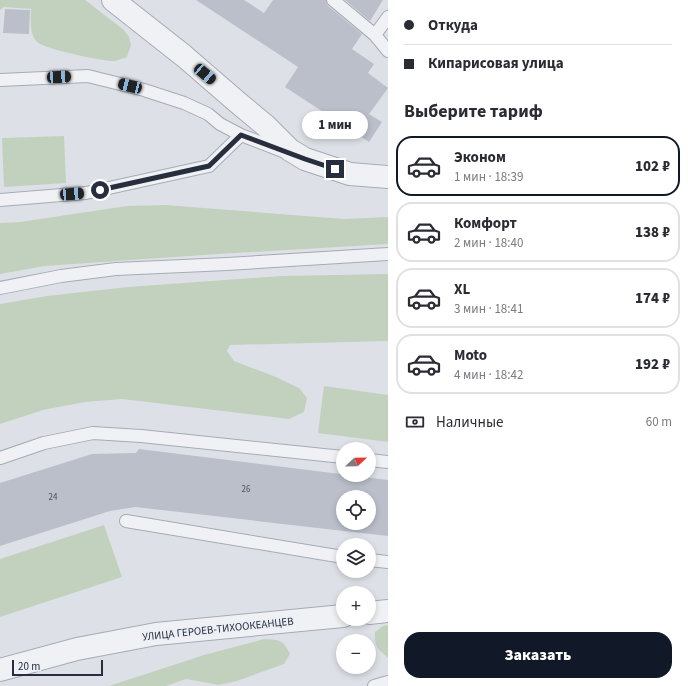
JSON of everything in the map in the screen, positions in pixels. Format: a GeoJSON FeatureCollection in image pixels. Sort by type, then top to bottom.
{"type":"FeatureCollection","features":[{"type":"Feature","properties":{"kind":"street"},"geometry":{"type":"LineString","coordinates":[[113,0],[213,81],[266,126],[290,150],[305,159],[350,174],[388,176]]}},
{"type":"Feature","properties":{"kind":"street"},"geometry":{"type":"LineString","coordinates":[[376,613],[388,611]]}},
{"type":"Feature","properties":{"kind":"street","name":"УЛИЦА ГЕРОЕВ-ТИХООКЕАНЦЕВ"},"geometry":{"type":"LineString","coordinates":[[0,670],[77,649],[156,634],[336,617]]}},
{"type":"Feature","properties":{"kind":"lane"},"geometry":{"type":"LineString","coordinates":[[334,0],[375,35],[388,51]]}},
{"type":"Feature","properties":{"kind":"lane"},"geometry":{"type":"LineString","coordinates":[[375,35],[388,17]]}},
{"type":"Feature","properties":{"kind":"lane"},"geometry":{"type":"LineString","coordinates":[[0,80],[88,76],[144,90],[184,103],[208,114],[220,124],[241,135],[305,159]]}},
{"type":"Feature","properties":{"kind":"lane"},"geometry":{"type":"LineString","coordinates":[[0,200],[86,193],[209,166],[241,135]]}},
{"type":"Feature","properties":{"kind":"lane"},"geometry":{"type":"LineString","coordinates":[[0,288],[61,276],[116,269],[388,254]]}},
{"type":"Feature","properties":{"kind":"lane"},"geometry":{"type":"LineString","coordinates":[[0,458],[44,443],[93,433],[141,436],[336,456]]}},
{"type":"Feature","properties":{"kind":"lane"},"geometry":{"type":"LineString","coordinates":[[376,461],[388,462]]}},
{"type":"Feature","properties":{"kind":"lane"},"geometry":{"type":"LineString","coordinates":[[126,521],[336,556]]}},
{"type":"Feature","properties":{"kind":"lane"},"geometry":{"type":"LineString","coordinates":[[376,561],[388,562]]}},
{"type":"Feature","properties":{"kind":"lane"},"geometry":{"type":"LineString","coordinates":[[374,686],[388,682]]}},
{"type":"Feature","properties":{"kind":"green space"},"geometry":{"type":"Polygon","coordinates":[[[0,0],[85,0],[124,30],[129,37],[131,45],[127,57],[115,61],[109,61],[42,45],[37,42],[33,35],[31,26],[31,9],[4,7],[0,10],[0,0]]]}},
{"type":"Feature","properties":{"kind":"green space"},"geometry":{"type":"Polygon","coordinates":[[[64,136],[66,183],[4,187],[2,138],[64,136]]]}},
{"type":"Feature","properties":{"kind":"green space"},"geometry":{"type":"Polygon","coordinates":[[[165,205],[344,219],[388,217],[388,244],[45,266],[0,274],[0,223],[20,222],[127,206],[165,205]]]}},
{"type":"Feature","properties":{"kind":"green space"},"geometry":{"type":"Polygon","coordinates":[[[388,274],[388,341],[230,345],[227,351],[234,361],[276,377],[299,388],[307,398],[304,412],[289,419],[122,399],[85,402],[43,410],[0,424],[0,304],[47,296],[128,287],[281,276],[388,274]]]}},
{"type":"Feature","properties":{"kind":"green space"},"geometry":{"type":"Polygon","coordinates":[[[324,386],[388,395],[388,442],[318,433],[324,386]]]}},
{"type":"Feature","properties":{"kind":"green space"},"geometry":{"type":"Polygon","coordinates":[[[104,525],[122,577],[0,617],[0,559],[104,525]]]}},
{"type":"Feature","properties":{"kind":"green space"},"geometry":{"type":"Polygon","coordinates":[[[388,625],[388,658],[376,644],[375,632],[383,626],[388,625]]]}},
{"type":"Feature","properties":{"kind":"green space"},"geometry":{"type":"Polygon","coordinates":[[[264,639],[277,640],[285,645],[290,654],[284,664],[237,681],[219,685],[186,679],[166,686],[109,686],[204,655],[264,639]]]}},
{"type":"Feature","properties":{"kind":"building"},"geometry":{"type":"Polygon","coordinates":[[[196,0],[244,0],[264,13],[273,0],[326,0],[328,6],[362,34],[352,49],[374,64],[368,73],[388,88],[369,114],[382,122],[369,142],[285,87],[298,67],[196,0]]]}},
{"type":"Feature","properties":{"kind":"building"},"geometry":{"type":"Polygon","coordinates":[[[345,0],[383,0],[370,21],[345,0]]]}},
{"type":"Feature","properties":{"kind":"building"},"geometry":{"type":"Polygon","coordinates":[[[5,9],[30,10],[29,34],[3,33],[5,9]]]}},
{"type":"Feature","properties":{"kind":"building"},"geometry":{"type":"Polygon","coordinates":[[[139,449],[336,474],[336,482],[376,482],[376,479],[388,480],[388,536],[135,507],[110,511],[0,546],[0,483],[92,454],[136,453],[139,449]]]}},
{"type":"Feature","properties":{"kind":"route"},"geometry":{"type":"LineString","coordinates":[[100,190],[209,166],[241,135],[335,169]]}}]}
